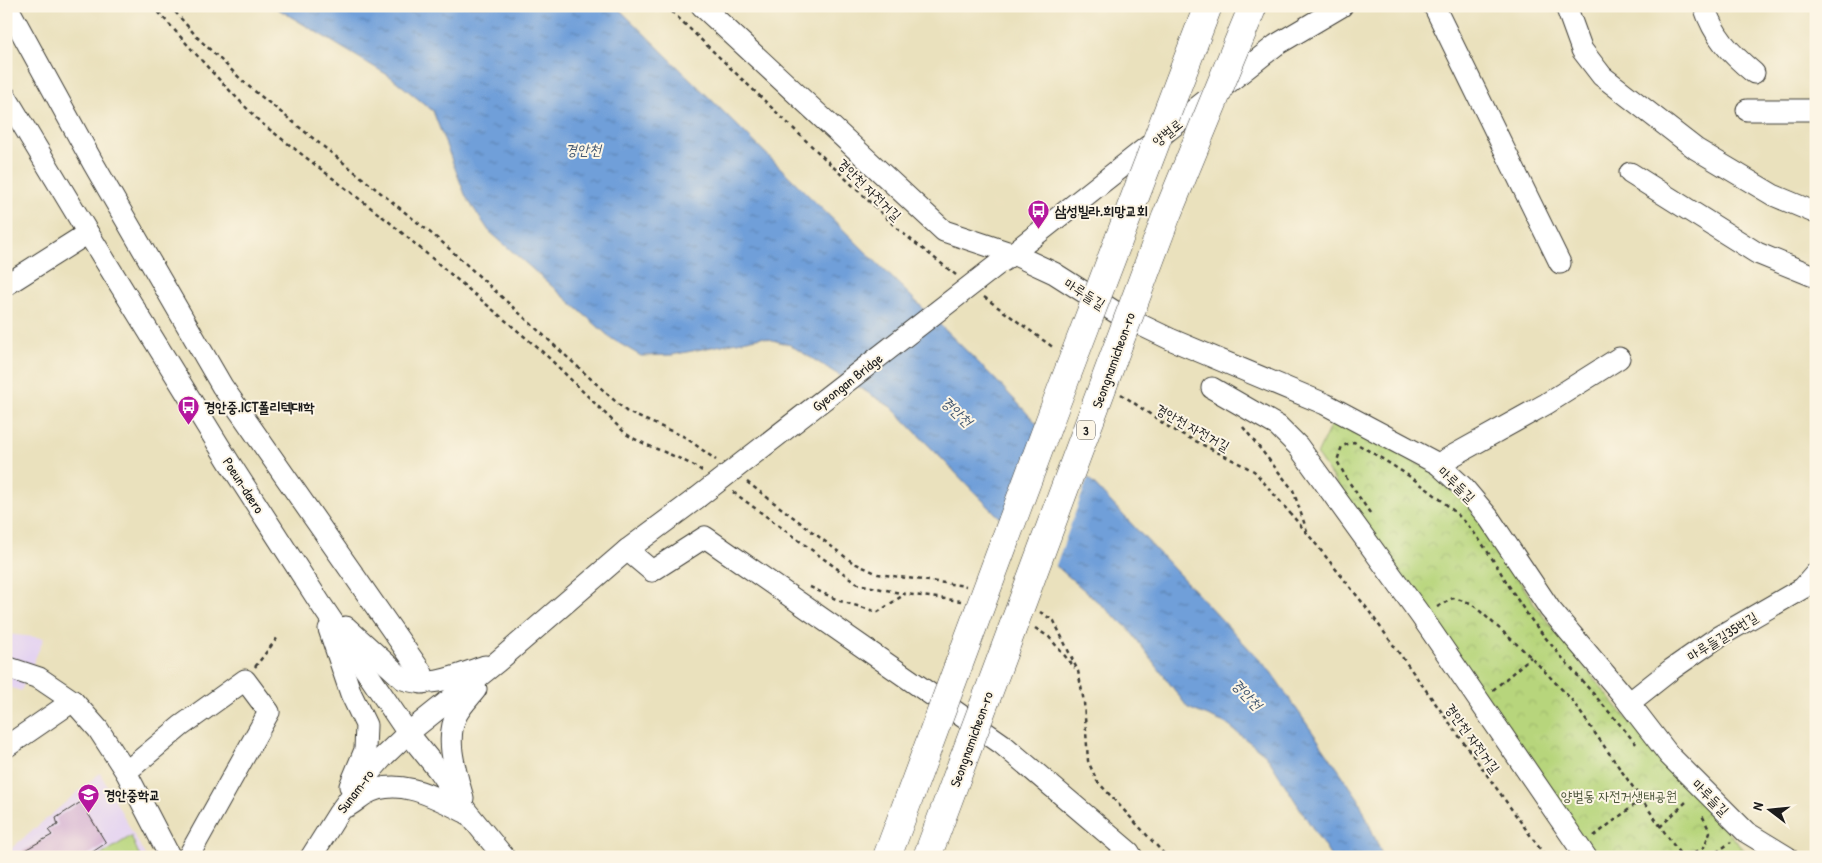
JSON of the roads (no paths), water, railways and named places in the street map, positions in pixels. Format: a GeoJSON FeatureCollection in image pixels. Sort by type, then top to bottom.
{"type":"FeatureCollection","features":[{"type":"Feature","properties":{"kind":"highway"},"geometry":{"type":"LineString","coordinates":[[887,857],[1057,401],[1208,6]]}},
{"type":"Feature","properties":{"kind":"highway","name":"Seongnamicheon-ro"},"geometry":{"type":"LineString","coordinates":[[927,857],[1166,217],[1253,6]]}},
{"type":"Feature","properties":{"kind":"street"},"geometry":{"type":"LineString","coordinates":[[7,6],[98,172],[222,386],[422,673],[422,683]]}},
{"type":"Feature","properties":{"kind":"street","name":"마루들길"},"geometry":{"type":"LineString","coordinates":[[702,6],[944,231],[1005,259],[1054,273],[1120,315],[1231,366],[1325,404],[1438,464],[1463,487],[1489,518],[1550,609],[1629,703],[1669,756],[1746,832],[1787,857]]}},
{"type":"Feature","properties":{"kind":"street","name":"양벌로"},"geometry":{"type":"LineString","coordinates":[[1005,259],[1276,46],[1342,6]]}},
{"type":"Feature","properties":{"kind":"street"},"geometry":{"type":"LineString","coordinates":[[1434,6],[1560,262]]}},
{"type":"Feature","properties":{"kind":"street"},"geometry":{"type":"LineString","coordinates":[[1566,6],[1582,50],[1602,76],[1696,149],[1773,195],[1816,213]]}},
{"type":"Feature","properties":{"kind":"street"},"geometry":{"type":"LineString","coordinates":[[1704,6],[1713,29],[1722,44],[1754,73]]}},
{"type":"Feature","properties":{"kind":"street","name":"Poeun-daero"},"geometry":{"type":"LineString","coordinates":[[6,97],[230,462],[320,603],[408,733],[438,770],[467,812],[504,857]]}},
{"type":"Feature","properties":{"kind":"street"},"geometry":{"type":"LineString","coordinates":[[1747,110],[1816,110]]}},
{"type":"Feature","properties":{"kind":"street"},"geometry":{"type":"LineString","coordinates":[[1630,173],[1757,253],[1816,277]]}},
{"type":"Feature","properties":{"kind":"street"},"geometry":{"type":"LineString","coordinates":[[6,284],[88,233]]}},
{"type":"Feature","properties":{"kind":"street","name":"Gyeongan Bridge"},"geometry":{"type":"LineString","coordinates":[[497,662],[627,550],[1005,259]]}},
{"type":"Feature","properties":{"kind":"street"},"geometry":{"type":"LineString","coordinates":[[1438,464],[1546,404],[1620,358]]}},
{"type":"Feature","properties":{"kind":"street"},"geometry":{"type":"LineString","coordinates":[[1212,388],[1278,426],[1298,446],[1421,616],[1586,857]]}},
{"type":"Feature","properties":{"kind":"street"},"geometry":{"type":"LineString","coordinates":[[627,550],[652,572],[705,538],[1002,744],[1129,852],[1132,857]]}},
{"type":"Feature","properties":{"kind":"street","name":"마루들길35번길"},"geometry":{"type":"LineString","coordinates":[[1629,703],[1672,669],[1718,637],[1803,588],[1816,573]]}},
{"type":"Feature","properties":{"kind":"street"},"geometry":{"type":"LineString","coordinates":[[320,603],[403,679],[422,683],[440,680],[497,662]]}},
{"type":"Feature","properties":{"kind":"street"},"geometry":{"type":"LineString","coordinates":[[320,603],[351,694],[366,725],[365,750],[338,814]]}},
{"type":"Feature","properties":{"kind":"street"},"geometry":{"type":"LineString","coordinates":[[467,812],[458,780],[452,738],[453,726],[457,714],[497,662]]}},
{"type":"Feature","properties":{"kind":"street","name":"Sunam-ro"},"geometry":{"type":"LineString","coordinates":[[311,857],[338,814],[373,768],[408,733],[497,662]]}},
{"type":"Feature","properties":{"kind":"street"},"geometry":{"type":"LineString","coordinates":[[6,667],[39,678],[73,701],[98,729],[126,772],[170,857]]}},
{"type":"Feature","properties":{"kind":"street"},"geometry":{"type":"LineString","coordinates":[[126,772],[181,726],[244,680],[269,712],[188,857]]}},
{"type":"Feature","properties":{"kind":"street"},"geometry":{"type":"LineString","coordinates":[[6,747],[73,701]]}},
{"type":"Feature","properties":{"kind":"street"},"geometry":{"type":"LineString","coordinates":[[338,814],[366,794],[391,786],[415,790],[467,812]]}},
{"type":"Feature","properties":{"kind":"street"},"geometry":{"type":"LineString","coordinates":[[1746,832],[1771,857]]}},
{"type":"Feature","properties":{"kind":"water","name":"경안천"},"geometry":{"type":"Polygon","coordinates":[[[273,6],[616,6],[994,378],[1271,672],[1358,798],[1383,857],[1331,857],[1266,755],[1225,723],[1188,708],[1128,628],[995,513],[891,407],[790,345],[762,337],[672,355],[641,356],[612,339],[489,231],[466,197],[433,111],[391,77],[273,6]]]}},
{"type":"Feature","properties":{"kind":"place","name":"삼성빌라.희망교회"},"geometry":{"type":"Point","coordinates":[1039,229]}},
{"type":"Feature","properties":{"kind":"place","name":"경안중.ICT폴리텍대학"},"geometry":{"type":"Point","coordinates":[188,425]}},
{"type":"Feature","properties":{"kind":"place","name":"경안중학교"},"geometry":{"type":"Point","coordinates":[88,813]}},
{"type":"Feature","properties":{"kind":"park label","name":"양벌동 자전거생태공원"},"geometry":{"type":"Point","coordinates":[1619,795]}}]}
